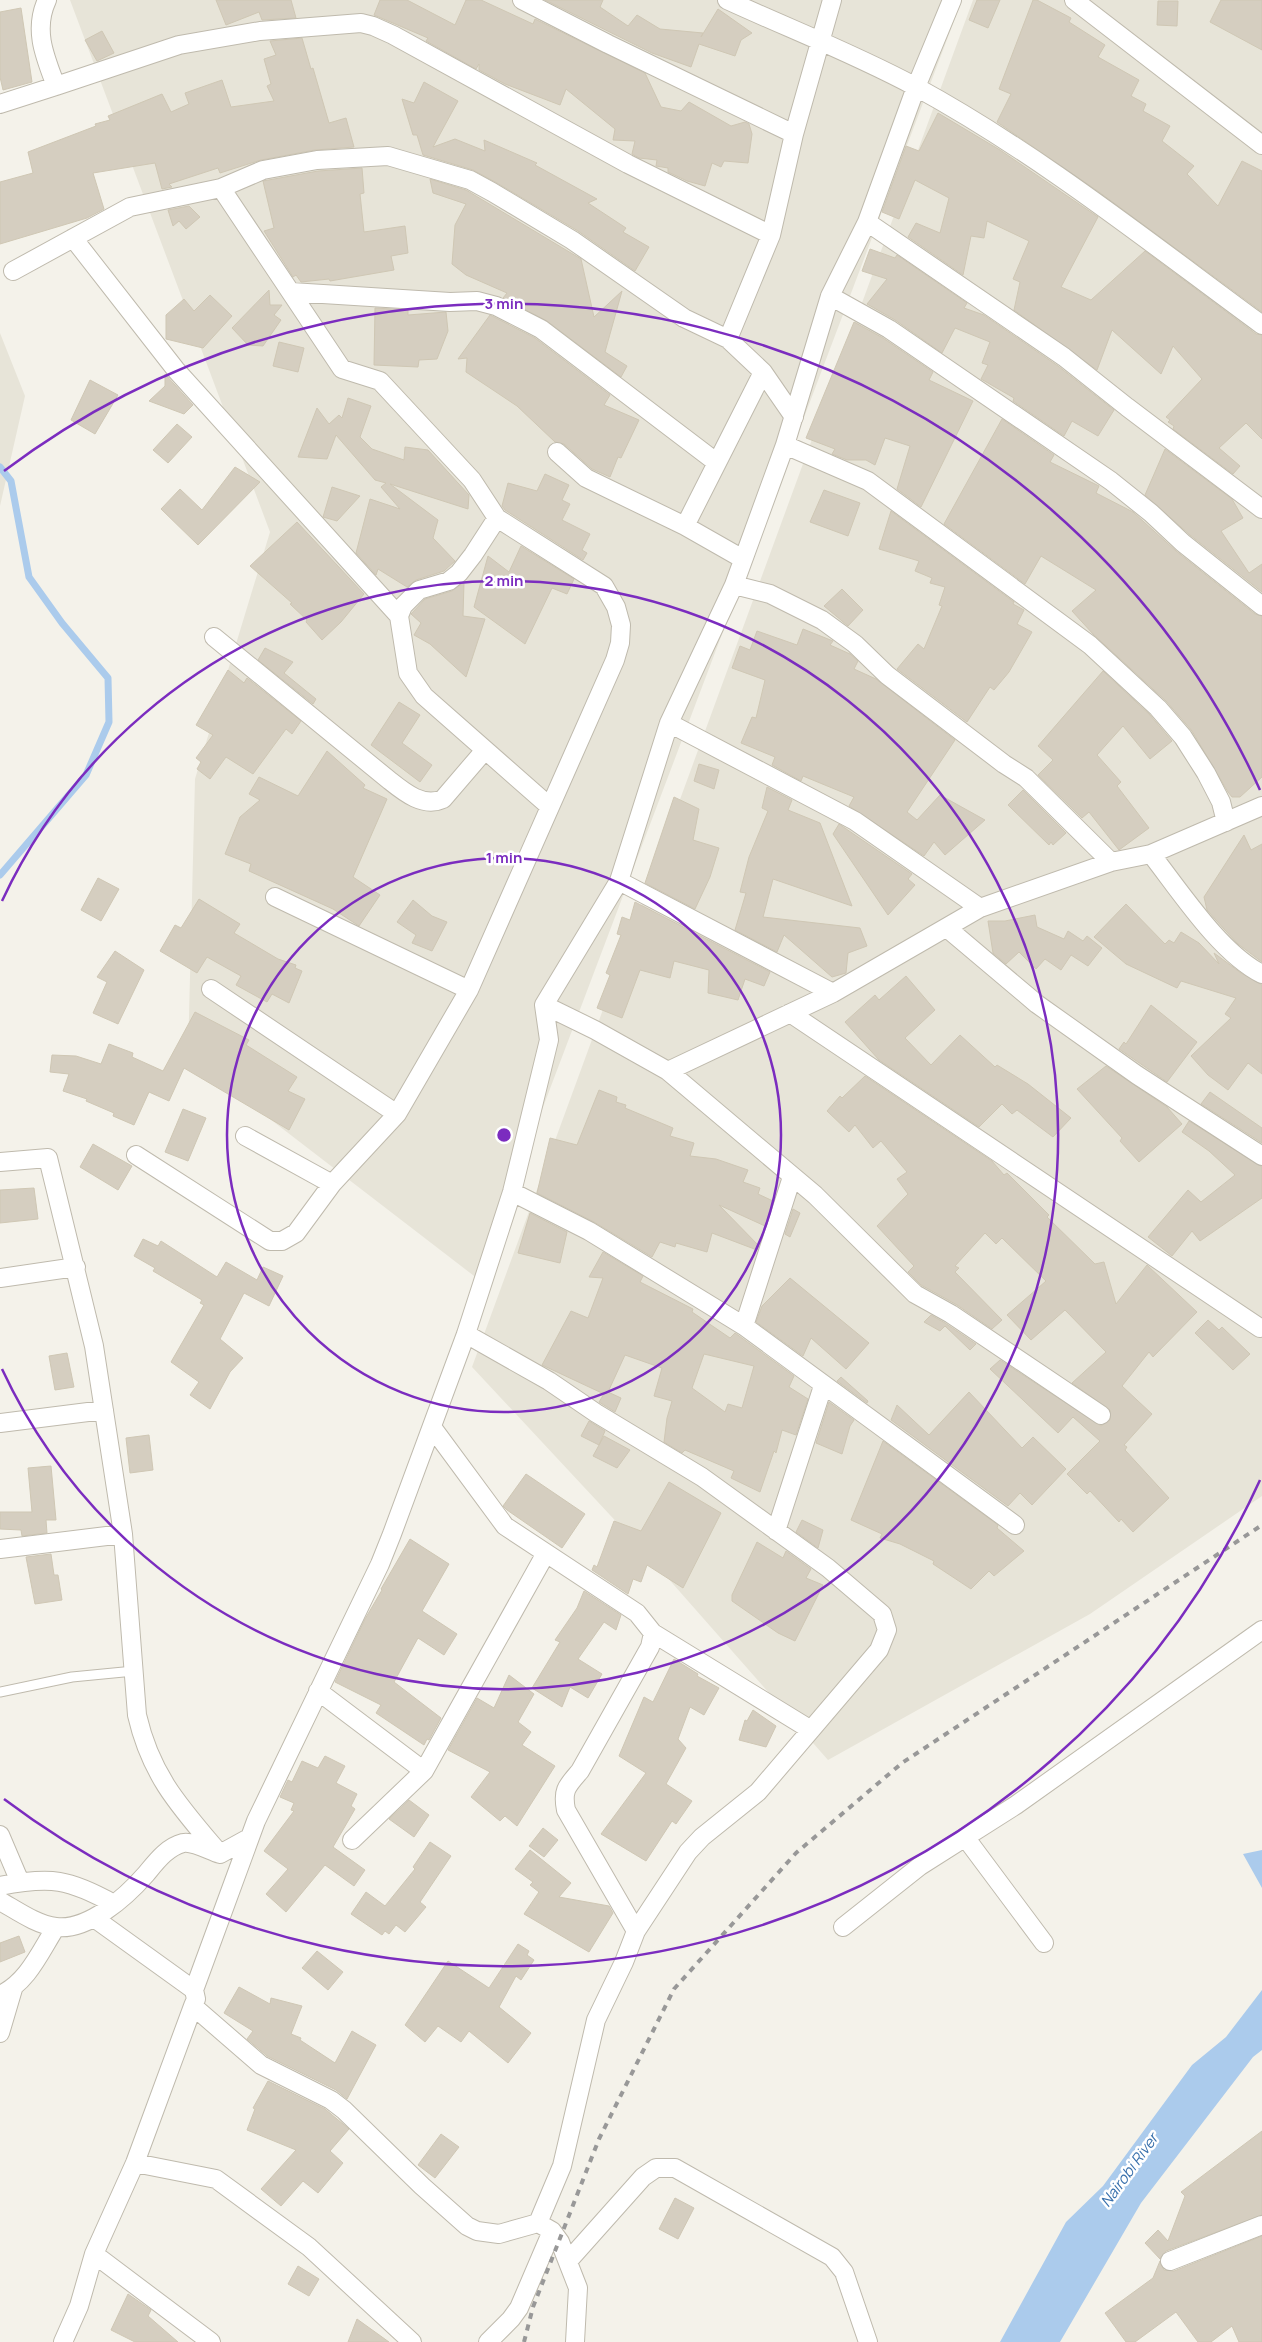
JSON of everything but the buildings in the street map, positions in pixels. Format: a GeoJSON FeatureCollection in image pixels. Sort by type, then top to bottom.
{"type":"FeatureCollection","features":[{"type":"Feature","properties":{"kind":"street"},"geometry":{"type":"LineString","coordinates":[[47,0],[40,25],[41,44],[56,86]]}},
{"type":"Feature","properties":{"kind":"street"},"geometry":{"type":"LineString","coordinates":[[522,0],[794,134]]}},
{"type":"Feature","properties":{"kind":"street"},"geometry":{"type":"LineString","coordinates":[[727,0],[820,41],[916,87],[1004,141],[1074,188],[1262,325]]}},
{"type":"Feature","properties":{"kind":"street"},"geometry":{"type":"LineString","coordinates":[[728,339],[771,235],[794,134],[832,0]]}},
{"type":"Feature","properties":{"kind":"street"},"geometry":{"type":"LineString","coordinates":[[63,2342],[79,2306],[94,2254],[135,2163],[249,1838],[278,1773],[380,1564],[466,1334],[512,1192],[549,1040],[544,1005],[619,881],[669,723],[734,585],[744,559],[785,445],[830,296],[867,222],[916,87],[952,0]]}},
{"type":"Feature","properties":{"kind":"street"},"geometry":{"type":"LineString","coordinates":[[1074,0],[1262,145]]}},
{"type":"Feature","properties":{"kind":"street"},"geometry":{"type":"LineString","coordinates":[[0,104],[179,45],[260,31],[361,23],[373,26],[393,36],[628,164],[771,235]]}},
{"type":"Feature","properties":{"kind":"street"},"geometry":{"type":"LineString","coordinates":[[13,271],[130,207],[221,188],[263,170],[317,160],[388,156],[470,180],[572,240],[684,318],[728,339],[762,372],[794,417]]}},
{"type":"Feature","properties":{"kind":"street"},"geometry":{"type":"LineString","coordinates":[[136,1155],[270,1241],[282,1241],[296,1233],[332,1184],[397,1114],[469,990],[615,660],[620,643],[621,625],[616,607],[604,586],[497,518],[472,480],[380,381],[342,369],[221,188]]}},
{"type":"Feature","properties":{"kind":"street"},"geometry":{"type":"LineString","coordinates":[[867,222],[1064,357],[1127,407],[1262,508]]}},
{"type":"Feature","properties":{"kind":"street"},"geometry":{"type":"LineString","coordinates":[[72,238],[176,370],[399,616]]}},
{"type":"Feature","properties":{"kind":"street"},"geometry":{"type":"LineString","coordinates":[[291,292],[450,302],[477,301],[496,306],[541,329],[716,462]]}},
{"type":"Feature","properties":{"kind":"street"},"geometry":{"type":"LineString","coordinates":[[830,296],[889,329],[1111,481],[1151,513],[1183,543],[1262,606]]}},
{"type":"Feature","properties":{"kind":"street"},"geometry":{"type":"LineString","coordinates":[[686,526],[762,372]]}},
{"type":"Feature","properties":{"kind":"street"},"geometry":{"type":"LineString","coordinates":[[785,445],[868,481],[1090,645],[1158,708],[1183,737],[1206,773],[1221,802],[1226,822]]}},
{"type":"Feature","properties":{"kind":"street"},"geometry":{"type":"LineString","coordinates":[[556,452],[586,478],[686,526],[744,559]]}},
{"type":"Feature","properties":{"kind":"street"},"geometry":{"type":"LineString","coordinates":[[497,518],[473,555],[459,572],[449,581],[419,590],[403,606],[399,616],[408,672],[416,687],[549,806]]}},
{"type":"Feature","properties":{"kind":"street"},"geometry":{"type":"LineString","coordinates":[[734,585],[770,594],[822,620],[856,644],[887,675],[1004,764],[1026,778],[1072,826],[1111,862]]}},
{"type":"Feature","properties":{"kind":"street"},"geometry":{"type":"LineString","coordinates":[[214,636],[388,780],[415,798],[435,802],[443,799],[485,750]]}},
{"type":"Feature","properties":{"kind":"street"},"geometry":{"type":"LineString","coordinates":[[669,723],[855,821],[980,908]]}},
{"type":"Feature","properties":{"kind":"street"},"geometry":{"type":"LineString","coordinates":[[668,1071],[833,993],[980,908],[1111,862],[1151,854],[1262,806]]}},
{"type":"Feature","properties":{"kind":"street"},"geometry":{"type":"LineString","coordinates":[[1151,854],[1212,931],[1233,953],[1262,974]]}},
{"type":"Feature","properties":{"kind":"street"},"geometry":{"type":"LineString","coordinates":[[619,881],[833,993]]}},
{"type":"Feature","properties":{"kind":"street"},"geometry":{"type":"LineString","coordinates":[[275,897],[469,990]]}},
{"type":"Feature","properties":{"kind":"street"},"geometry":{"type":"LineString","coordinates":[[947,928],[1037,1004],[1136,1075],[1262,1156]]}},
{"type":"Feature","properties":{"kind":"street"},"geometry":{"type":"LineString","coordinates":[[211,989],[397,1114]]}},
{"type":"Feature","properties":{"kind":"street"},"geometry":{"type":"LineString","coordinates":[[544,1005],[595,1030],[668,1071],[815,1195],[915,1294],[951,1314],[1101,1415]]}},
{"type":"Feature","properties":{"kind":"street"},"geometry":{"type":"LineString","coordinates":[[790,1013],[1260,1328]]}},
{"type":"Feature","properties":{"kind":"street"},"geometry":{"type":"LineString","coordinates":[[245,1136],[332,1184]]}},
{"type":"Feature","properties":{"kind":"street"},"geometry":{"type":"LineString","coordinates":[[0,1162],[48,1158],[94,1346],[123,1534],[137,1714],[144,1744],[158,1773],[178,1806],[220,1854]]}},
{"type":"Feature","properties":{"kind":"street"},"geometry":{"type":"LineString","coordinates":[[744,1326],[792,1177]]}},
{"type":"Feature","properties":{"kind":"street"},"geometry":{"type":"LineString","coordinates":[[512,1192],[589,1231],[744,1326],[823,1386],[1015,1525]]}},
{"type":"Feature","properties":{"kind":"street"},"geometry":{"type":"LineString","coordinates":[[0,1278],[76,1267]]}},
{"type":"Feature","properties":{"kind":"street"},"geometry":{"type":"LineString","coordinates":[[466,1334],[549,1382],[702,1477],[828,1568],[882,1614],[887,1630],[879,1650],[758,1792],[702,1837],[688,1852],[636,1931],[624,1962],[596,2020],[562,2166],[545,2227],[518,2308],[511,2319],[488,2342]]}},
{"type":"Feature","properties":{"kind":"street"},"geometry":{"type":"LineString","coordinates":[[776,1531],[823,1386]]}},
{"type":"Feature","properties":{"kind":"street"},"geometry":{"type":"LineString","coordinates":[[0,1423],[104,1410]]}},
{"type":"Feature","properties":{"kind":"street"},"geometry":{"type":"LineString","coordinates":[[432,1427],[505,1526],[638,1613],[653,1633],[811,1730]]}},
{"type":"Feature","properties":{"kind":"street"},"geometry":{"type":"LineString","coordinates":[[0,1548],[123,1534]]}},
{"type":"Feature","properties":{"kind":"street"},"geometry":{"type":"LineString","coordinates":[[352,1840],[424,1771],[546,1552]]}},
{"type":"Feature","properties":{"kind":"street"},"geometry":{"type":"LineString","coordinates":[[843,1927],[920,1866],[1016,1805],[1262,1630]]}},
{"type":"Feature","properties":{"kind":"street"},"geometry":{"type":"LineString","coordinates":[[636,1931],[566,1810],[564,1797],[566,1786],[580,1771],[650,1647],[653,1633]]}},
{"type":"Feature","properties":{"kind":"street"},"geometry":{"type":"LineString","coordinates":[[318,1691],[424,1771]]}},
{"type":"Feature","properties":{"kind":"street"},"geometry":{"type":"LineString","coordinates":[[0,1835],[20,1882]]}},
{"type":"Feature","properties":{"kind":"street"},"geometry":{"type":"LineString","coordinates":[[965,1837],[1044,1943]]}},
{"type":"Feature","properties":{"kind":"street"},"geometry":{"type":"LineString","coordinates":[[0,1901],[33,1919],[56,1927],[94,1918],[135,1887],[159,1858],[172,1847],[186,1842],[220,1854],[249,1838]]}},
{"type":"Feature","properties":{"kind":"street"},"geometry":{"type":"LineString","coordinates":[[0,1886],[20,1882],[56,1880],[84,1887],[114,1904]]}},
{"type":"Feature","properties":{"kind":"street"},"geometry":{"type":"LineString","coordinates":[[94,1918],[194,1999],[261,2065],[331,2100],[344,2110],[422,2186],[467,2226],[484,2232],[498,2234],[545,2227]]}},
{"type":"Feature","properties":{"kind":"street"},"geometry":{"type":"LineString","coordinates":[[0,2033],[6,1992],[25,1976],[56,1927]]}},
{"type":"Feature","properties":{"kind":"street"},"geometry":{"type":"LineString","coordinates":[[135,2163],[216,2180],[309,2247],[412,2342]]}},
{"type":"Feature","properties":{"kind":"street"},"geometry":{"type":"LineString","coordinates":[[569,2260],[643,2177],[656,2168],[675,2168],[832,2257],[847,2280],[868,2342]]}},
{"type":"Feature","properties":{"kind":"street"},"geometry":{"type":"LineString","coordinates":[[1170,2261],[1262,2225]]}},
{"type":"Feature","properties":{"kind":"street"},"geometry":{"type":"LineString","coordinates":[[545,2227],[569,2260],[579,2298],[575,2342]]}},
{"type":"Feature","properties":{"kind":"street"},"geometry":{"type":"LineString","coordinates":[[94,2254],[211,2342]]}},
{"type":"Feature","properties":{"kind":"lane"},"geometry":{"type":"LineString","coordinates":[[0,1692],[72,1677],[134,1671]]}},
{"type":"Feature","properties":{"kind":"shaded area"},"geometry":{"type":"Polygon","coordinates":[[[70,0],[962,0],[478,1279],[188,1056],[195,779],[270,532],[70,0]]]}},
{"type":"Feature","properties":{"kind":"shaded area"},"geometry":{"type":"Polygon","coordinates":[[[973,0],[1262,0],[1262,1496],[1090,1614],[828,1760],[651,1559],[472,1367],[973,0]]]}},
{"type":"Feature","properties":{"kind":"shaded area"},"geometry":{"type":"Polygon","coordinates":[[[0,333],[25,396],[0,506],[0,333]]]}},
{"type":"Feature","properties":{"kind":"water"},"geometry":{"type":"Polygon","coordinates":[[[1262,1850],[1262,1888],[1243,1854],[1262,1850]]]}},
{"type":"Feature","properties":{"kind":"water","name":"Nairobi River"},"geometry":{"type":"Polygon","coordinates":[[[1262,1990],[1262,2050],[1253,2057],[1141,2203],[1060,2342],[1000,2342],[1066,2222],[1103,2186],[1192,2065],[1226,2037],[1262,1990]]]}},
{"type":"Feature","properties":{"kind":"waterway"},"geometry":{"type":"LineString","coordinates":[[0,467],[11,481],[29,577],[62,623],[108,678],[109,722],[86,775],[0,875]]}},
{"type":"Feature","properties":{"kind":"railway"},"geometry":{"type":"LineString","coordinates":[[524,2342],[533,2307],[599,2139],[674,1989],[796,1853],[902,1763],[1262,1525]]}}]}
